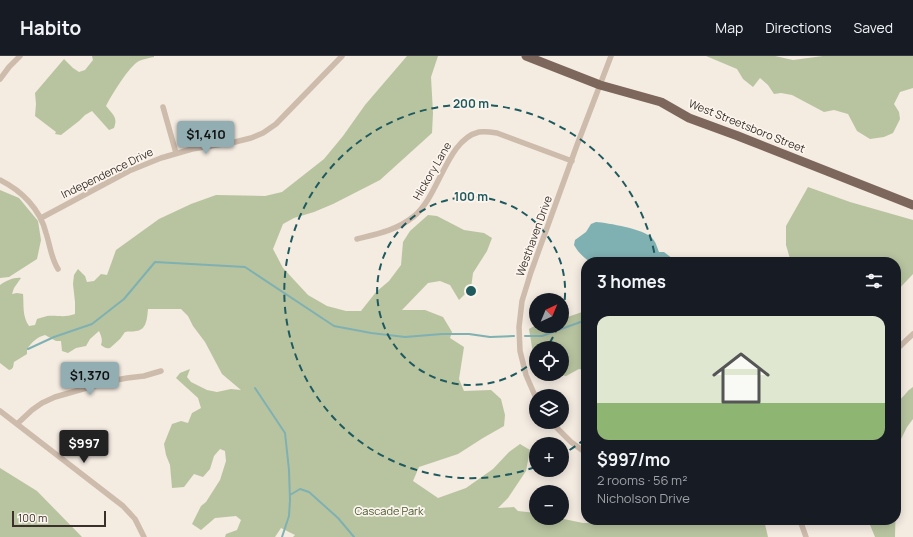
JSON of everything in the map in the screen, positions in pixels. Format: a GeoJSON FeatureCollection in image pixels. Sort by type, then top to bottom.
{"type":"FeatureCollection","features":[{"type":"Feature","properties":{"kind":"main road","name":"West Streetsboro Street"},"geometry":{"type":"LineString","coordinates":[[526,56],[600,85],[662,102],[689,118],[913,205]]}},
{"type":"Feature","properties":{"kind":"street"},"geometry":{"type":"LineString","coordinates":[[0,79],[20,56]]}},
{"type":"Feature","properties":{"kind":"street","name":"Independence Drive"},"geometry":{"type":"LineString","coordinates":[[41,218],[129,171],[161,158],[199,147],[235,142],[263,133],[276,124],[342,56]]}},
{"type":"Feature","properties":{"kind":"street","name":"Westhaven Drive"},"geometry":{"type":"LineString","coordinates":[[532,389],[522,363],[520,350],[519,327],[522,301],[572,161],[612,56]]}},
{"type":"Feature","properties":{"kind":"street"},"geometry":{"type":"LineString","coordinates":[[163,107],[176,153]]}},
{"type":"Feature","properties":{"kind":"street","name":"Hickory Lane"},"geometry":{"type":"LineString","coordinates":[[357,239],[387,232],[401,226],[414,217],[423,208],[430,197],[456,148],[462,141],[479,132],[497,133],[572,161]]}},
{"type":"Feature","properties":{"kind":"street"},"geometry":{"type":"LineString","coordinates":[[0,180],[22,194],[41,218],[53,261],[58,269]]}},
{"type":"Feature","properties":{"kind":"street"},"geometry":{"type":"LineString","coordinates":[[901,345],[913,334]]}},
{"type":"Feature","properties":{"kind":"street"},"geometry":{"type":"LineString","coordinates":[[907,340],[912,344]]}},
{"type":"Feature","properties":{"kind":"street"},"geometry":{"type":"LineString","coordinates":[[17,424],[42,402],[55,397],[111,381],[144,376],[162,371]]}},
{"type":"Feature","properties":{"kind":"street"},"geometry":{"type":"LineString","coordinates":[[0,411],[123,506],[134,519],[144,537]]}},
{"type":"Feature","properties":{"kind":"street"},"geometry":{"type":"LineString","coordinates":[[558,429],[581,449]]}},
{"type":"Feature","properties":{"kind":"street"},"geometry":{"type":"LineString","coordinates":[[802,525],[806,537]]}},
{"type":"Feature","properties":{"kind":"green space"},"geometry":{"type":"Polygon","coordinates":[[[92,56],[154,57],[141,60],[135,64],[108,101],[106,106],[113,114],[115,119],[114,128],[109,130],[92,111],[61,135],[55,134],[56,132],[35,116],[35,93],[64,59],[79,72],[85,70],[93,60],[92,56]]]}},
{"type":"Feature","properties":{"kind":"green space","name":"Cascade Park"},"geometry":{"type":"Polygon","coordinates":[[[407,56],[438,56],[431,77],[433,113],[432,133],[380,180],[333,204],[294,218],[283,224],[273,249],[283,268],[308,295],[327,306],[346,311],[361,311],[376,292],[389,281],[401,265],[403,242],[410,231],[428,215],[437,216],[464,230],[484,233],[492,238],[487,251],[473,273],[471,288],[459,300],[450,285],[440,281],[428,283],[402,310],[425,310],[443,317],[452,332],[450,338],[464,347],[459,379],[464,391],[491,390],[501,399],[505,415],[504,426],[458,454],[419,467],[413,481],[438,498],[466,488],[493,469],[509,452],[520,444],[529,449],[526,471],[508,498],[498,508],[514,507],[518,511],[529,512],[529,525],[569,525],[569,520],[581,523],[581,525],[765,525],[768,537],[293,537],[295,535],[281,528],[275,537],[225,537],[226,534],[237,530],[241,520],[236,516],[215,518],[201,530],[192,524],[201,506],[206,502],[220,480],[226,461],[225,451],[220,449],[214,456],[210,469],[203,477],[194,474],[184,487],[172,488],[170,465],[164,444],[172,424],[181,421],[188,423],[192,413],[201,408],[198,398],[176,378],[180,373],[190,369],[187,377],[191,382],[207,390],[217,392],[231,389],[241,390],[222,374],[205,342],[193,326],[188,316],[181,309],[148,309],[146,323],[144,326],[140,330],[125,332],[110,348],[106,348],[101,345],[102,339],[99,331],[90,339],[86,346],[76,348],[68,353],[62,351],[61,341],[56,341],[45,335],[33,342],[27,349],[27,354],[14,362],[12,369],[9,370],[0,363],[0,285],[16,278],[21,278],[12,294],[23,294],[24,314],[29,326],[35,325],[37,319],[47,316],[64,316],[75,314],[73,284],[74,275],[78,269],[85,276],[87,282],[94,281],[101,274],[107,275],[116,250],[159,219],[191,204],[216,195],[265,196],[282,192],[324,159],[343,136],[365,105],[407,56]]]}},
{"type":"Feature","properties":{"kind":"green space"},"geometry":{"type":"Polygon","coordinates":[[[706,56],[775,56],[793,60],[823,56],[913,56],[913,88],[900,92],[894,104],[899,112],[900,119],[893,133],[884,137],[870,139],[857,131],[848,114],[834,110],[824,112],[792,95],[781,93],[774,94],[768,85],[760,78],[753,87],[743,79],[737,69],[706,56]]]}},
{"type":"Feature","properties":{"kind":"green space"},"geometry":{"type":"Polygon","coordinates":[[[808,187],[850,202],[913,220],[913,274],[901,287],[901,257],[790,257],[786,245],[786,226],[808,187]]]}},
{"type":"Feature","properties":{"kind":"green space"},"geometry":{"type":"Polygon","coordinates":[[[0,190],[19,198],[38,221],[41,240],[37,259],[9,277],[0,278],[0,190]]]}},
{"type":"Feature","properties":{"kind":"green space"},"geometry":{"type":"Polygon","coordinates":[[[581,312],[581,369],[569,374],[569,341],[531,341],[530,333],[569,333],[569,317],[581,312]]]}},
{"type":"Feature","properties":{"kind":"green space"},"geometry":{"type":"Polygon","coordinates":[[[913,387],[913,419],[901,439],[901,399],[913,387]]]}},
{"type":"Feature","properties":{"kind":"green space"},"geometry":{"type":"Polygon","coordinates":[[[0,468],[37,491],[82,537],[0,537],[0,468]]]}},
{"type":"Feature","properties":{"kind":"green space"},"geometry":{"type":"Polygon","coordinates":[[[870,525],[895,525],[895,537],[875,537],[870,525]]]}},
{"type":"Feature","properties":{"kind":"water"},"geometry":{"type":"Polygon","coordinates":[[[596,222],[609,224],[642,232],[652,238],[659,252],[664,252],[670,257],[584,257],[574,245],[575,240],[586,232],[591,224],[596,222]]]}},
{"type":"Feature","properties":{"kind":"waterway"},"geometry":{"type":"LineString","coordinates":[[28,349],[54,337],[92,324],[124,299],[155,262],[245,267],[334,326],[371,333],[405,337],[442,334],[469,334],[490,337],[514,336]]}},
{"type":"Feature","properties":{"kind":"waterway"},"geometry":{"type":"LineString","coordinates":[[525,336],[542,336],[581,322]]}},
{"type":"Feature","properties":{"kind":"waterway"},"geometry":{"type":"LineString","coordinates":[[255,388],[285,433],[289,470],[290,500],[289,516],[282,537]]}},
{"type":"Feature","properties":{"kind":"waterway"},"geometry":{"type":"LineString","coordinates":[[290,495],[300,489],[309,492],[338,518],[354,537]]}}]}
